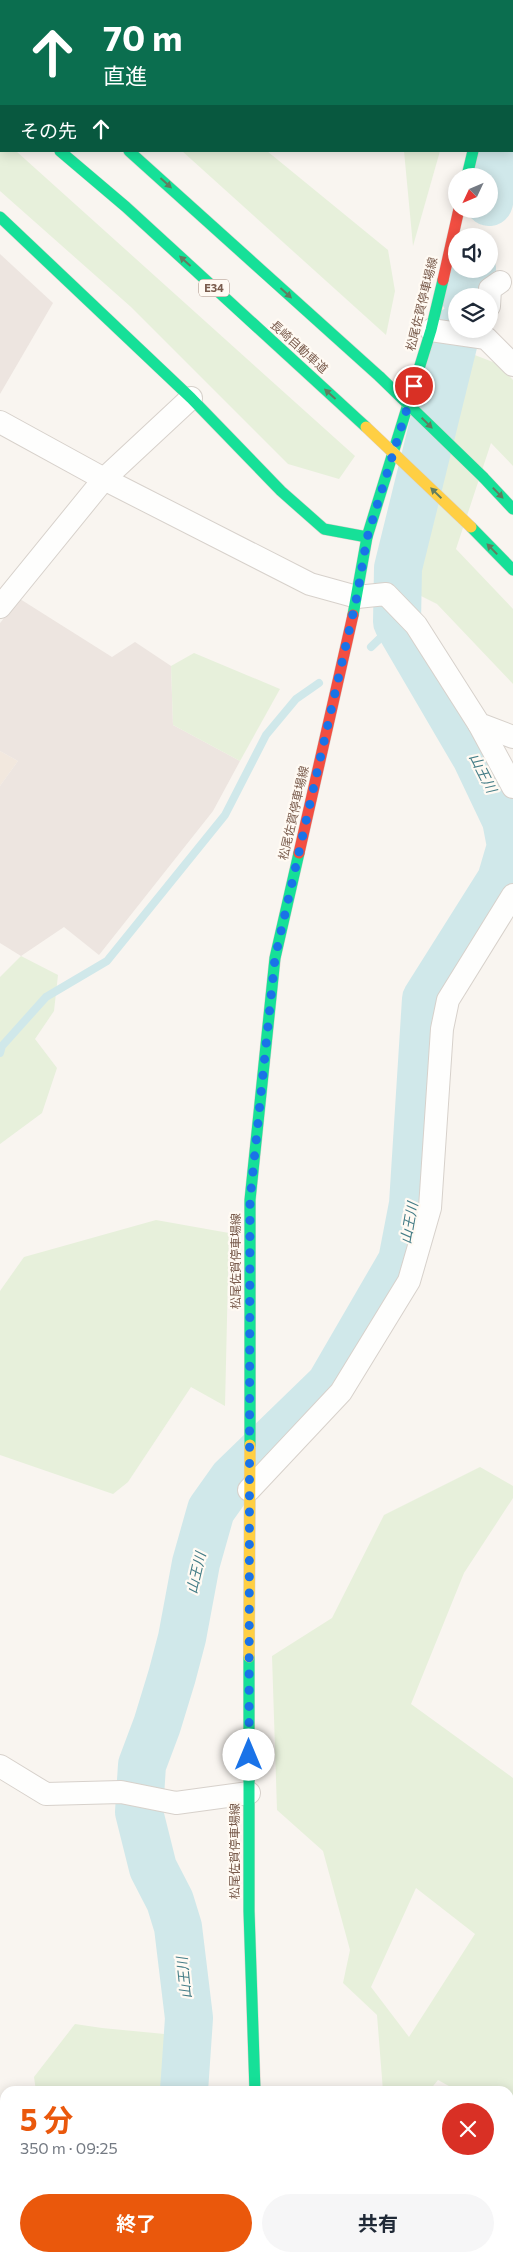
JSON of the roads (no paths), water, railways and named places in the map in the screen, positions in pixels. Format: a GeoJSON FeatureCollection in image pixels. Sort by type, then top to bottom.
{"type":"FeatureCollection","features":[{"type":"Feature","properties":{"kind":"main road","name":"長崎自動車道"},"geometry":{"type":"LineString","coordinates":[[61,152],[126,207],[366,427],[471,527],[513,570]]}},
{"type":"Feature","properties":{"kind":"main road"},"geometry":{"type":"LineString","coordinates":[[130,152],[380,377],[513,508]]}},
{"type":"Feature","properties":{"kind":"main road"},"geometry":{"type":"LineString","coordinates":[[469,168],[473,152]]}},
{"type":"Feature","properties":{"kind":"main road"},"geometry":{"type":"LineString","coordinates":[[0,217],[73,284],[191,398],[281,491],[324,529],[367,538]]}},
{"type":"Feature","properties":{"kind":"main road","name":"松尾佐賀停車場線"},"geometry":{"type":"LineString","coordinates":[[255,2086],[249,1793],[250,1200],[275,958],[357,596],[367,538],[431,330],[457,218]]}},
{"type":"Feature","properties":{"kind":"street"},"geometry":{"type":"LineString","coordinates":[[491,288],[500,282]]}},
{"type":"Feature","properties":{"kind":"street"},"geometry":{"type":"LineString","coordinates":[[431,330],[448,331]]}},
{"type":"Feature","properties":{"kind":"street"},"geometry":{"type":"LineString","coordinates":[[490,338],[513,365]]}},
{"type":"Feature","properties":{"kind":"street"},"geometry":{"type":"LineString","coordinates":[[0,607],[104,480],[191,398]]}},
{"type":"Feature","properties":{"kind":"street"},"geometry":{"type":"LineString","coordinates":[[0,422],[104,480],[310,584],[357,596],[386,594],[416,625],[479,724],[513,787]]}},
{"type":"Feature","properties":{"kind":"street"},"geometry":{"type":"LineString","coordinates":[[479,724],[513,737]]}},
{"type":"Feature","properties":{"kind":"street"},"geometry":{"type":"LineString","coordinates":[[249,1490],[341,1392],[409,1281],[430,1208],[442,1029],[448,1000],[513,895]]}},
{"type":"Feature","properties":{"kind":"street"},"geometry":{"type":"LineString","coordinates":[[0,1766],[46,1794],[121,1792],[176,1803],[249,1793]]}},
{"type":"Feature","properties":{"kind":"waterway","name":"山王川"},"geometry":{"type":"LineString","coordinates":[[497,168],[501,152]]}},
{"type":"Feature","properties":{"kind":"waterway","name":"山王川"},"geometry":{"type":"LineString","coordinates":[[467,288],[470,278]]}},
{"type":"Feature","properties":{"kind":"waterway","name":"山王川"},"geometry":{"type":"LineString","coordinates":[[184,2086],[189,2018],[178,1927],[170,1901],[153,1868],[139,1812],[142,1765],[172,1676],[182,1638],[196,1563],[211,1510],[233,1479],[330,1385],[402,1261],[413,1204],[426,999],[501,880],[511,846],[506,820],[476,757],[397,622],[398,568],[455,338]]}},
{"type":"Feature","properties":{"kind":"waterway"},"geometry":{"type":"LineString","coordinates":[[371,647],[397,622]]}},
{"type":"Feature","properties":{"kind":"waterway"},"geometry":{"type":"LineString","coordinates":[[0,1053],[2,1046],[46,997],[107,961],[225,815],[266,735],[296,699],[319,683]]}}]}
